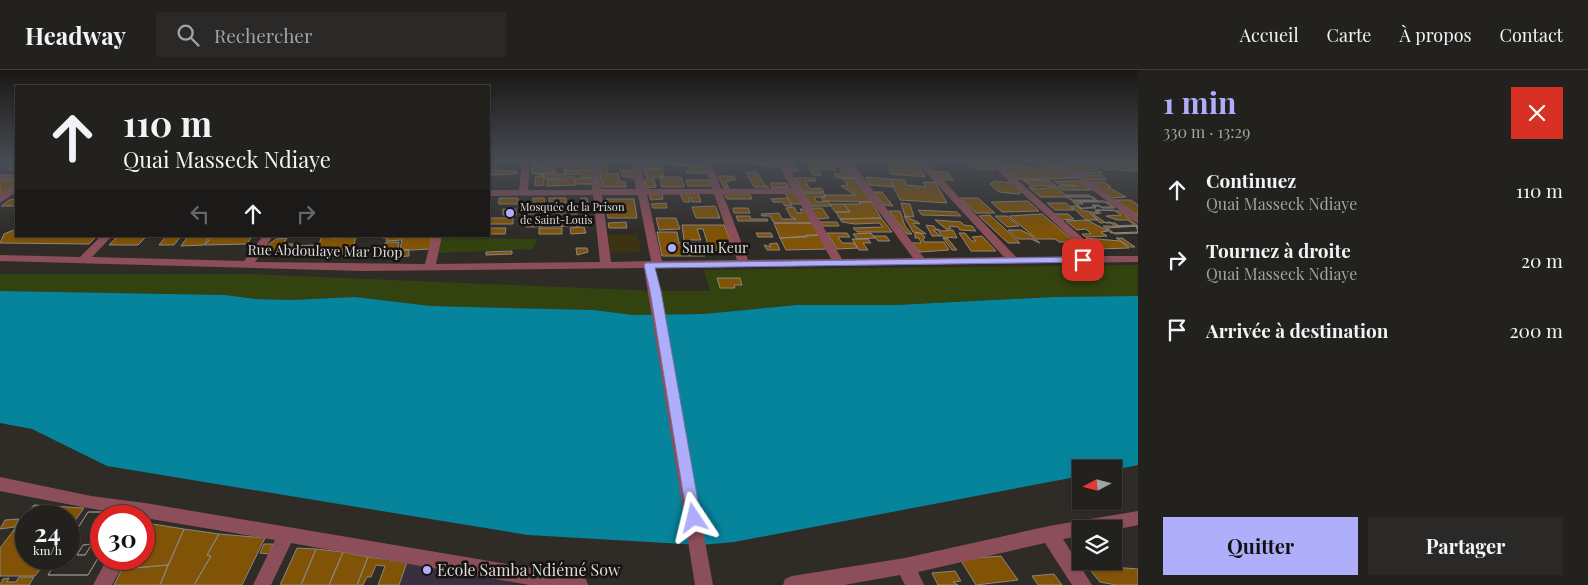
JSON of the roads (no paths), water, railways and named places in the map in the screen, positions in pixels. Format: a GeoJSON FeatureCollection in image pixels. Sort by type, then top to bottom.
{"type":"FeatureCollection","features":[{"type":"Feature","properties":{"kind":"street"},"geometry":{"type":"LineString","coordinates":[[523,193],[524,184]]}},
{"type":"Feature","properties":{"kind":"street"},"geometry":{"type":"LineString","coordinates":[[596,184],[606,265]]}},
{"type":"Feature","properties":{"kind":"street"},"geometry":{"type":"LineString","coordinates":[[641,184],[656,291],[704,580]]}},
{"type":"Feature","properties":{"kind":"street"},"geometry":{"type":"LineString","coordinates":[[714,184],[744,264]]}},
{"type":"Feature","properties":{"kind":"street"},"geometry":{"type":"LineString","coordinates":[[794,184],[838,262]]}},
{"type":"Feature","properties":{"kind":"street"},"geometry":{"type":"LineString","coordinates":[[863,184],[920,260]]}},
{"type":"Feature","properties":{"kind":"street"},"geometry":{"type":"LineString","coordinates":[[942,184],[1013,260]]}},
{"type":"Feature","properties":{"kind":"street"},"geometry":{"type":"LineString","coordinates":[[1016,184],[1100,260]]}},
{"type":"Feature","properties":{"kind":"street"},"geometry":{"type":"LineString","coordinates":[[1088,184],[1138,221]]}},
{"type":"Feature","properties":{"kind":"street"},"geometry":{"type":"LineString","coordinates":[[1,198],[15,189]]}},
{"type":"Feature","properties":{"kind":"street"},"geometry":{"type":"LineString","coordinates":[[490,193],[798,190]]}},
{"type":"Feature","properties":{"kind":"street"},"geometry":{"type":"LineString","coordinates":[[1,198],[15,197]]}},
{"type":"Feature","properties":{"kind":"street"},"geometry":{"type":"LineString","coordinates":[[84,259],[106,237]]}},
{"type":"Feature","properties":{"kind":"street"},"geometry":{"type":"LineString","coordinates":[[247,265],[267,237]]}},
{"type":"Feature","properties":{"kind":"street"},"geometry":{"type":"LineString","coordinates":[[430,267],[436,237]]}},
{"type":"Feature","properties":{"kind":"street","name":"Rue Abdoulaye Mar Diop"},"geometry":{"type":"LineString","coordinates":[[0,258],[247,265],[430,267],[1138,259]]}},
{"type":"Feature","properties":{"kind":"street"},"geometry":{"type":"LineString","coordinates":[[0,484],[97,505]]}},
{"type":"Feature","properties":{"kind":"street"},"geometry":{"type":"LineString","coordinates":[[155,515],[286,535],[579,585]]}},
{"type":"Feature","properties":{"kind":"street"},"geometry":{"type":"LineString","coordinates":[[792,585],[905,566],[1050,534],[1138,518]]}},
{"type":"Feature","properties":{"kind":"street"},"geometry":{"type":"LineString","coordinates":[[1050,534],[1083,585]]}},
{"type":"Feature","properties":{"kind":"street"},"geometry":{"type":"LineString","coordinates":[[262,585],[286,535]]}},
{"type":"Feature","properties":{"kind":"street"},"geometry":{"type":"LineString","coordinates":[[905,566],[915,585]]}},
{"type":"Feature","properties":{"kind":"street"},"geometry":{"type":"LineString","coordinates":[[102,585],[111,570]]}},
{"type":"Feature","properties":{"kind":"water"},"geometry":{"type":"Polygon","coordinates":[[[0,291],[225,295],[256,299],[292,300],[355,297],[431,306],[594,310],[633,315],[703,314],[797,305],[896,305],[1054,297],[1138,296],[1138,465],[1122,468],[1122,460],[1072,460],[1072,478],[734,542],[701,545],[528,535],[107,466],[32,429],[0,423],[0,291]]]}},
{"type":"Feature","properties":{"kind":"place","name":"Mosquée de la Prison de Saint-Louis"},"geometry":{"type":"Point","coordinates":[510,213]}},
{"type":"Feature","properties":{"kind":"place","name":"Sunu Keur"},"geometry":{"type":"Point","coordinates":[672,248]}},
{"type":"Feature","properties":{"kind":"place","name":"Ecole Samba Ndiémé Sow"},"geometry":{"type":"Point","coordinates":[427,570]}}]}
